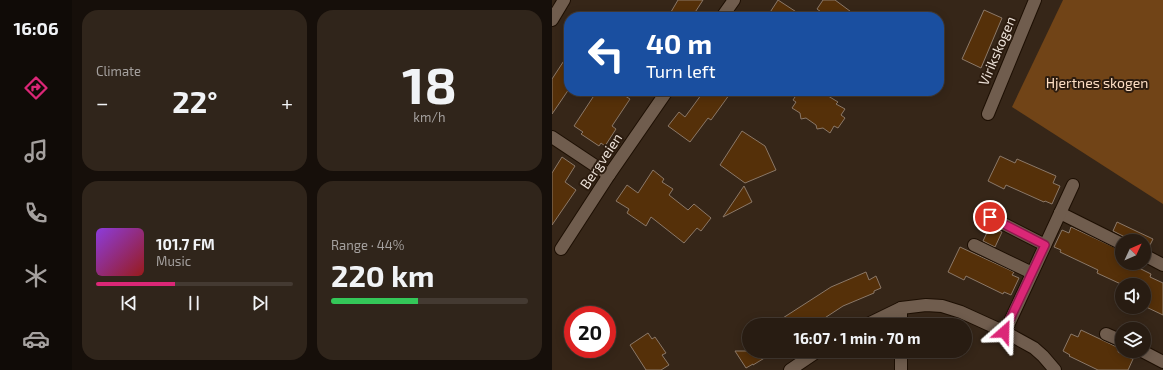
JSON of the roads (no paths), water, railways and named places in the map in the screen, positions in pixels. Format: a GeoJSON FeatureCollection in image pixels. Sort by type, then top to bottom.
{"type":"FeatureCollection","features":[{"type":"Feature","properties":{"kind":"street"},"geometry":{"type":"LineString","coordinates":[[552,20],[564,0]]}},
{"type":"Feature","properties":{"kind":"street"},"geometry":{"type":"LineString","coordinates":[[726,12],[734,0]]}},
{"type":"Feature","properties":{"kind":"street","name":"Virikskogen"},"geometry":{"type":"LineString","coordinates":[[988,114],[1035,0]]}},
{"type":"Feature","properties":{"kind":"street","name":"Bergveien"},"geometry":{"type":"LineString","coordinates":[[561,249],[609,175],[664,96]]}},
{"type":"Feature","properties":{"kind":"street"},"geometry":{"type":"LineString","coordinates":[[552,137],[609,175]]}},
{"type":"Feature","properties":{"kind":"street"},"geometry":{"type":"LineString","coordinates":[[1004,332],[1073,185]]}},
{"type":"Feature","properties":{"kind":"street"},"geometry":{"type":"LineString","coordinates":[[1060,213],[1115,240]]}},
{"type":"Feature","properties":{"kind":"street"},"geometry":{"type":"LineString","coordinates":[[990,217],[1045,245]]}},
{"type":"Feature","properties":{"kind":"street"},"geometry":{"type":"LineString","coordinates":[[974,245],[1032,273]]}},
{"type":"Feature","properties":{"kind":"street"},"geometry":{"type":"LineString","coordinates":[[1151,259],[1163,265]]}},
{"type":"Feature","properties":{"kind":"street"},"geometry":{"type":"LineString","coordinates":[[880,318],[901,308],[926,304],[942,306],[961,312],[1034,348],[1055,370]]}},
{"type":"Feature","properties":{"kind":"street"},"geometry":{"type":"LineString","coordinates":[[901,308],[901,318]]}},
{"type":"Feature","properties":{"kind":"street"},"geometry":{"type":"LineString","coordinates":[[1106,334],[1115,338]]}},
{"type":"Feature","properties":{"kind":"street"},"geometry":{"type":"LineString","coordinates":[[1151,356],[1163,362]]}},
{"type":"Feature","properties":{"kind":"street"},"geometry":{"type":"LineString","coordinates":[[790,370],[808,358]]}},
{"type":"Feature","properties":{"kind":"street"},"geometry":{"type":"LineString","coordinates":[[901,358],[901,370]]}},
{"type":"Feature","properties":{"kind":"park label","name":"Hjertnes skogen"},"geometry":{"type":"Point","coordinates":[1097,83]}}]}
